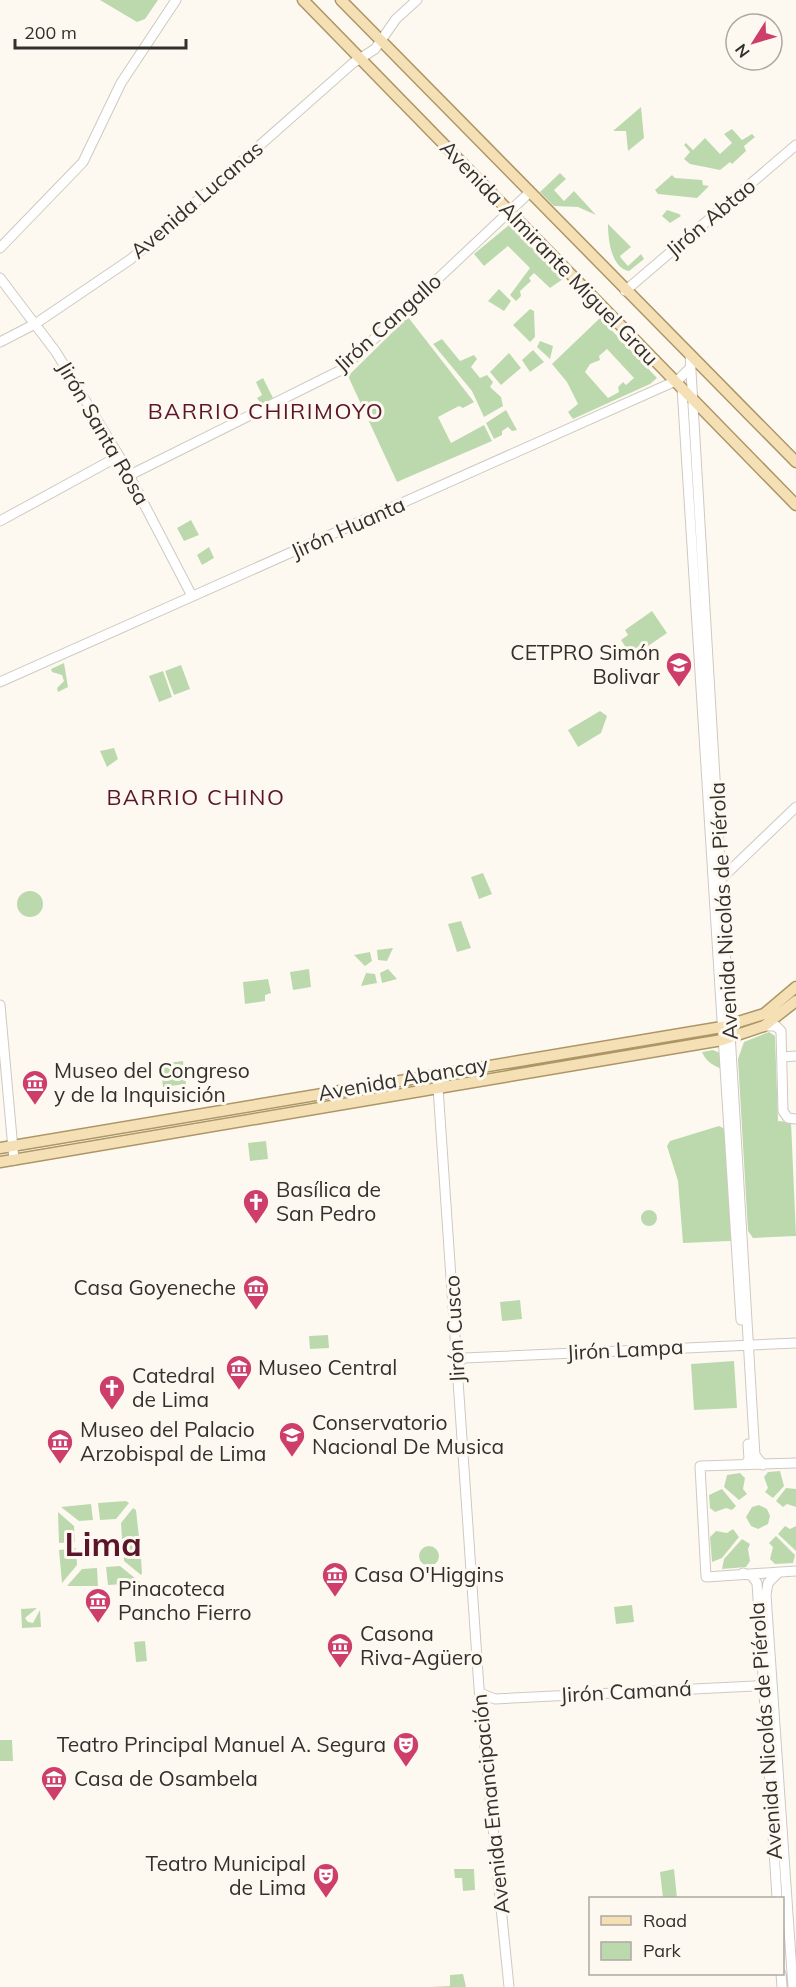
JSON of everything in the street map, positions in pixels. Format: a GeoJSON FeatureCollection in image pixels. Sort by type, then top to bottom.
{"type":"FeatureCollection","features":[{"type":"Feature","properties":{"kind":"main road","name":"Avenida Almirante Miguel Grau"},"geometry":{"type":"LineString","coordinates":[[303,0],[796,505]]}},
{"type":"Feature","properties":{"kind":"main road","name":"Avenida Almirante Miguel Grau"},"geometry":{"type":"LineString","coordinates":[[341,0],[691,361],[796,462]]}},
{"type":"Feature","properties":{"kind":"main road","name":"Avenida Abancay"},"geometry":{"type":"LineString","coordinates":[[0,1148],[726,1026],[764,1014],[796,987]]}},
{"type":"Feature","properties":{"kind":"main road","name":"Avenida Abancay"},"geometry":{"type":"LineString","coordinates":[[0,1162],[727,1039],[764,1026],[796,1001]]}},
{"type":"Feature","properties":{"kind":"street"},"geometry":{"type":"LineString","coordinates":[[0,248],[83,162],[121,83],[176,0]]}},
{"type":"Feature","properties":{"kind":"street","name":"Avenida Lucanas"},"geometry":{"type":"LineString","coordinates":[[0,342],[35,324],[131,259],[359,59],[370,54],[396,19],[417,0]]}},
{"type":"Feature","properties":{"kind":"street","name":"Jirón Abtao"},"geometry":{"type":"LineString","coordinates":[[625,291],[796,145]]}},
{"type":"Feature","properties":{"kind":"street","name":"Jirón Cangallo"},"geometry":{"type":"LineString","coordinates":[[130,475],[341,370],[529,194]]}},
{"type":"Feature","properties":{"kind":"street","name":"Jirón Santa Rosa"},"geometry":{"type":"LineString","coordinates":[[0,278],[56,352],[119,456],[192,596]]}},
{"type":"Feature","properties":{"kind":"street","name":"Jirón Huanta"},"geometry":{"type":"LineString","coordinates":[[0,682],[678,383],[691,361]]}},
{"type":"Feature","properties":{"kind":"street","name":"Avenida Nicolás de Piérola"},"geometry":{"type":"LineString","coordinates":[[691,361],[722,878],[726,1026]]}},
{"type":"Feature","properties":{"kind":"street","name":"Avenida Nicolás de Piérola"},"geometry":{"type":"LineString","coordinates":[[678,383],[685,442],[746,1345],[755,1455],[763,1465]]}},
{"type":"Feature","properties":{"kind":"street"},"geometry":{"type":"LineString","coordinates":[[685,442],[696,442]]}},
{"type":"Feature","properties":{"kind":"street"},"geometry":{"type":"LineString","coordinates":[[0,521],[119,456]]}},
{"type":"Feature","properties":{"kind":"street"},"geometry":{"type":"LineString","coordinates":[[722,878],[796,807]]}},
{"type":"Feature","properties":{"kind":"street"},"geometry":{"type":"LineString","coordinates":[[0,1005],[14,1160]]}},
{"type":"Feature","properties":{"kind":"street"},"geometry":{"type":"LineString","coordinates":[[764,1026],[773,1025],[780,1028],[783,1111],[792,1118]]}},
{"type":"Feature","properties":{"kind":"street"},"geometry":{"type":"LineString","coordinates":[[782,1057],[796,1056]]}},
{"type":"Feature","properties":{"kind":"street","name":"Jirón Cusco"},"geometry":{"type":"LineString","coordinates":[[436,1073],[451,1258],[472,1585]]}},
{"type":"Feature","properties":{"kind":"street","name":"Jirón Lampa"},"geometry":{"type":"LineString","coordinates":[[457,1364],[464,1358],[796,1343]]}},
{"type":"Feature","properties":{"kind":"street","name":"Avenida Nicolás de Piérola"},"geometry":{"type":"LineString","coordinates":[[745,1465],[749,1459],[746,1345]]}},
{"type":"Feature","properties":{"kind":"street"},"geometry":{"type":"LineString","coordinates":[[796,1463],[700,1466],[706,1577],[796,1571]]}},
{"type":"Feature","properties":{"kind":"street","name":"Avenida Nicolás de Piérola"},"geometry":{"type":"LineString","coordinates":[[779,1572],[769,1581],[766,1588],[768,1683],[782,1897]]}},
{"type":"Feature","properties":{"kind":"street","name":"Avenida Nicolás de Piérola"},"geometry":{"type":"LineString","coordinates":[[743,1574],[752,1576],[757,1583],[768,1683]]}},
{"type":"Feature","properties":{"kind":"street","name":"Avenida Emancipación"},"geometry":{"type":"LineString","coordinates":[[472,1585],[480,1693],[509,1987]]}},
{"type":"Feature","properties":{"kind":"street","name":"Jirón Camaná"},"geometry":{"type":"LineString","coordinates":[[480,1693],[495,1699],[768,1683]]}},
{"type":"Feature","properties":{"kind":"street","name":"Avenida Nicolás de Piérola"},"geometry":{"type":"LineString","coordinates":[[784,1915],[793,1987]]}},
{"type":"Feature","properties":{"kind":"green space"},"geometry":{"type":"Polygon","coordinates":[[[100,0],[158,0],[145,19],[137,22],[100,0]]]}},
{"type":"Feature","properties":{"kind":"green space"},"geometry":{"type":"Polygon","coordinates":[[[641,107],[644,138],[628,151],[626,131],[613,131],[641,107]]]}},
{"type":"Feature","properties":{"kind":"green space"},"geometry":{"type":"Polygon","coordinates":[[[732,129],[742,140],[752,134],[755,137],[744,146],[746,151],[732,164],[730,162],[720,170],[690,164],[684,159],[690,152],[684,145],[686,143],[693,150],[705,138],[720,154],[732,143],[724,134],[732,129]]]}},
{"type":"Feature","properties":{"kind":"green space"},"geometry":{"type":"Polygon","coordinates":[[[560,173],[566,179],[554,190],[564,201],[574,191],[596,215],[578,207],[554,206],[540,192],[560,173]]]}},
{"type":"Feature","properties":{"kind":"green space"},"geometry":{"type":"Polygon","coordinates":[[[672,175],[675,178],[702,180],[703,185],[709,186],[697,198],[658,194],[655,190],[672,175]]]}},
{"type":"Feature","properties":{"kind":"green space"},"geometry":{"type":"Polygon","coordinates":[[[667,210],[681,216],[670,223],[662,216],[667,210]]]}},
{"type":"Feature","properties":{"kind":"green space"},"geometry":{"type":"Polygon","coordinates":[[[608,224],[631,247],[620,256],[628,266],[641,254],[644,259],[629,271],[623,269],[614,259],[608,224]]]}},
{"type":"Feature","properties":{"kind":"green space"},"geometry":{"type":"Polygon","coordinates":[[[509,225],[563,279],[550,288],[534,273],[529,278],[531,281],[520,291],[521,296],[516,301],[510,295],[530,268],[508,246],[484,266],[474,254],[509,225]]]}},
{"type":"Feature","properties":{"kind":"green space"},"geometry":{"type":"Polygon","coordinates":[[[499,289],[511,301],[504,311],[488,301],[499,289]]]}},
{"type":"Feature","properties":{"kind":"green space"},"geometry":{"type":"Polygon","coordinates":[[[530,309],[534,311],[535,337],[530,342],[513,325],[530,309]]]}},
{"type":"Feature","properties":{"kind":"green space"},"geometry":{"type":"Polygon","coordinates":[[[408,317],[474,402],[463,408],[459,406],[438,417],[451,443],[484,425],[492,441],[397,482],[348,376],[408,317]]]}},
{"type":"Feature","properties":{"kind":"green space"},"geometry":{"type":"Polygon","coordinates":[[[600,318],[657,378],[650,384],[573,419],[568,412],[578,404],[567,382],[552,364],[600,318]],[[607,349],[599,356],[600,360],[590,364],[585,372],[608,398],[619,392],[618,387],[623,382],[626,385],[634,378],[607,349]]]}},
{"type":"Feature","properties":{"kind":"green space"},"geometry":{"type":"Polygon","coordinates":[[[442,339],[460,361],[474,355],[477,359],[471,367],[480,378],[487,375],[493,382],[490,387],[501,397],[503,406],[484,417],[472,391],[433,344],[442,339]]]}},
{"type":"Feature","properties":{"kind":"green space"},"geometry":{"type":"Polygon","coordinates":[[[540,341],[553,346],[550,359],[537,347],[540,341]]]}},
{"type":"Feature","properties":{"kind":"green space"},"geometry":{"type":"Polygon","coordinates":[[[533,350],[544,362],[530,372],[522,360],[533,350]]]}},
{"type":"Feature","properties":{"kind":"green space"},"geometry":{"type":"Polygon","coordinates":[[[509,353],[521,368],[501,385],[490,372],[509,353]]]}},
{"type":"Feature","properties":{"kind":"green space"},"geometry":{"type":"Polygon","coordinates":[[[263,378],[273,398],[261,404],[257,398],[262,395],[256,382],[263,378]]]}},
{"type":"Feature","properties":{"kind":"green space"},"geometry":{"type":"Polygon","coordinates":[[[506,410],[517,430],[512,431],[508,427],[502,431],[502,435],[494,439],[486,423],[506,410]]]}},
{"type":"Feature","properties":{"kind":"green space"},"geometry":{"type":"Polygon","coordinates":[[[191,520],[199,535],[184,541],[177,528],[191,520]]]}},
{"type":"Feature","properties":{"kind":"green space"},"geometry":{"type":"Polygon","coordinates":[[[209,547],[214,558],[202,565],[197,555],[209,547]]]}},
{"type":"Feature","properties":{"kind":"green space"},"geometry":{"type":"Polygon","coordinates":[[[652,611],[667,633],[632,657],[621,640],[628,635],[625,630],[652,611]]]}},
{"type":"Feature","properties":{"kind":"green space"},"geometry":{"type":"Polygon","coordinates":[[[64,663],[68,687],[58,692],[57,688],[64,681],[62,675],[52,672],[51,669],[64,663]]]}},
{"type":"Feature","properties":{"kind":"green space"},"geometry":{"type":"Polygon","coordinates":[[[181,665],[190,689],[174,695],[165,671],[181,665]]]}},
{"type":"Feature","properties":{"kind":"green space"},"geometry":{"type":"Polygon","coordinates":[[[163,671],[172,697],[159,702],[149,676],[163,671]]]}},
{"type":"Feature","properties":{"kind":"green space"},"geometry":{"type":"Polygon","coordinates":[[[600,711],[607,716],[601,733],[578,747],[568,730],[600,711]]]}},
{"type":"Feature","properties":{"kind":"green space"},"geometry":{"type":"Polygon","coordinates":[[[114,748],[118,759],[107,767],[100,751],[114,748]]]}},
{"type":"Feature","properties":{"kind":"green space"},"geometry":{"type":"Polygon","coordinates":[[[483,873],[492,894],[479,899],[471,877],[483,873]]]}},
{"type":"Feature","properties":{"kind":"green space"},"geometry":{"type":"Polygon","coordinates":[[[30,891],[39,895],[43,904],[39,913],[30,917],[21,913],[17,904],[21,895],[30,891]]]}},
{"type":"Feature","properties":{"kind":"green space"},"geometry":{"type":"Polygon","coordinates":[[[461,921],[471,948],[457,952],[448,924],[461,921]]]}},
{"type":"Feature","properties":{"kind":"green space"},"geometry":{"type":"Polygon","coordinates":[[[393,948],[387,961],[378,960],[377,950],[393,948]]]}},
{"type":"Feature","properties":{"kind":"green space"},"geometry":{"type":"Polygon","coordinates":[[[370,952],[372,961],[365,966],[354,955],[370,952]]]}},
{"type":"Feature","properties":{"kind":"green space"},"geometry":{"type":"Polygon","coordinates":[[[309,969],[311,987],[293,990],[290,972],[309,969]]]}},
{"type":"Feature","properties":{"kind":"green space"},"geometry":{"type":"Polygon","coordinates":[[[388,969],[397,979],[382,983],[380,973],[388,969]]]}},
{"type":"Feature","properties":{"kind":"green space"},"geometry":{"type":"Polygon","coordinates":[[[366,973],[375,974],[377,983],[361,986],[366,973]]]}},
{"type":"Feature","properties":{"kind":"green space"},"geometry":{"type":"Polygon","coordinates":[[[268,979],[271,993],[265,995],[265,1001],[245,1004],[243,982],[268,979]]]}},
{"type":"Feature","properties":{"kind":"green space"},"geometry":{"type":"Polygon","coordinates":[[[769,1032],[775,1036],[778,1121],[791,1122],[796,1236],[753,1238],[748,1231],[738,1059],[744,1042],[769,1032]]]}},
{"type":"Feature","properties":{"kind":"green space"},"geometry":{"type":"Polygon","coordinates":[[[713,1050],[720,1053],[724,1070],[708,1061],[702,1052],[713,1050]]]}},
{"type":"Feature","properties":{"kind":"green space"},"geometry":{"type":"Polygon","coordinates":[[[183,1061],[186,1084],[163,1087],[160,1064],[183,1061]]]}},
{"type":"Feature","properties":{"kind":"green space"},"geometry":{"type":"Polygon","coordinates":[[[719,1126],[725,1129],[733,1239],[683,1243],[678,1181],[667,1146],[670,1141],[719,1126]]]}},
{"type":"Feature","properties":{"kind":"green space"},"geometry":{"type":"Polygon","coordinates":[[[266,1141],[268,1159],[250,1161],[248,1143],[266,1141]]]}},
{"type":"Feature","properties":{"kind":"green space"},"geometry":{"type":"Polygon","coordinates":[[[649,1210],[657,1218],[649,1226],[641,1218],[649,1210]]]}},
{"type":"Feature","properties":{"kind":"green space"},"geometry":{"type":"Polygon","coordinates":[[[520,1300],[522,1319],[502,1321],[500,1302],[520,1300]]]}},
{"type":"Feature","properties":{"kind":"green space"},"geometry":{"type":"Polygon","coordinates":[[[328,1335],[329,1348],[310,1349],[309,1336],[328,1335]]]}},
{"type":"Feature","properties":{"kind":"green space"},"geometry":{"type":"Polygon","coordinates":[[[734,1361],[737,1408],[694,1410],[691,1364],[734,1361]]]}},
{"type":"Feature","properties":{"kind":"green space"},"geometry":{"type":"Polygon","coordinates":[[[780,1471],[784,1486],[773,1498],[765,1492],[768,1488],[764,1477],[768,1472],[780,1471]]]}},
{"type":"Feature","properties":{"kind":"green space"},"geometry":{"type":"Polygon","coordinates":[[[740,1473],[745,1478],[743,1489],[747,1494],[739,1500],[724,1487],[727,1475],[740,1473]]]}},
{"type":"Feature","properties":{"kind":"green space"},"geometry":{"type":"Polygon","coordinates":[[[786,1488],[796,1489],[796,1507],[787,1504],[783,1507],[776,1501],[786,1488]]]}},
{"type":"Feature","properties":{"kind":"green space"},"geometry":{"type":"Polygon","coordinates":[[[722,1489],[736,1506],[732,1510],[726,1508],[715,1512],[710,1508],[709,1495],[722,1489]]]}},
{"type":"Feature","properties":{"kind":"green space"},"geometry":{"type":"Polygon","coordinates":[[[126,1501],[129,1503],[116,1519],[100,1520],[98,1503],[126,1501]]]}},
{"type":"Feature","properties":{"kind":"green space"},"geometry":{"type":"Polygon","coordinates":[[[91,1504],[93,1520],[79,1521],[61,1507],[91,1504]]]}},
{"type":"Feature","properties":{"kind":"green space"},"geometry":{"type":"Polygon","coordinates":[[[759,1505],[767,1509],[770,1516],[768,1524],[758,1529],[751,1526],[746,1517],[752,1507],[759,1505]]]}},
{"type":"Feature","properties":{"kind":"green space"},"geometry":{"type":"Polygon","coordinates":[[[133,1508],[136,1510],[139,1537],[122,1539],[121,1523],[133,1508]]]}},
{"type":"Feature","properties":{"kind":"green space"},"geometry":{"type":"Polygon","coordinates":[[[58,1512],[74,1526],[75,1542],[59,1543],[58,1512]]]}},
{"type":"Feature","properties":{"kind":"green space"},"geometry":{"type":"Polygon","coordinates":[[[785,1526],[790,1529],[796,1526],[796,1551],[778,1534],[785,1526]]]}},
{"type":"Feature","properties":{"kind":"green space"},"geometry":{"type":"Polygon","coordinates":[[[733,1529],[739,1537],[722,1558],[712,1562],[710,1537],[716,1531],[727,1533],[733,1529]]]}},
{"type":"Feature","properties":{"kind":"green space"},"geometry":{"type":"Polygon","coordinates":[[[776,1536],[795,1555],[793,1563],[775,1564],[770,1559],[773,1547],[769,1543],[776,1536]]]}},
{"type":"Feature","properties":{"kind":"green space"},"geometry":{"type":"Polygon","coordinates":[[[742,1539],[750,1544],[748,1549],[750,1561],[746,1567],[722,1569],[724,1559],[742,1539]]]}},
{"type":"Feature","properties":{"kind":"green space"},"geometry":{"type":"Polygon","coordinates":[[[140,1544],[141,1575],[124,1561],[123,1545],[140,1544]]]}},
{"type":"Feature","properties":{"kind":"green space"},"geometry":{"type":"Polygon","coordinates":[[[429,1546],[436,1549],[439,1556],[436,1563],[429,1566],[422,1563],[419,1556],[422,1549],[429,1546]]]}},
{"type":"Feature","properties":{"kind":"green space"},"geometry":{"type":"Polygon","coordinates":[[[76,1548],[77,1565],[62,1583],[59,1550],[76,1548]]]}},
{"type":"Feature","properties":{"kind":"green space"},"geometry":{"type":"Polygon","coordinates":[[[120,1566],[141,1583],[108,1585],[106,1567],[120,1566]]]}},
{"type":"Feature","properties":{"kind":"green space"},"geometry":{"type":"Polygon","coordinates":[[[97,1568],[98,1586],[67,1586],[82,1569],[97,1568]]]}},
{"type":"Feature","properties":{"kind":"green space"},"geometry":{"type":"Polygon","coordinates":[[[632,1605],[634,1622],[616,1624],[614,1607],[632,1605]]]}},
{"type":"Feature","properties":{"kind":"green space"},"geometry":{"type":"Polygon","coordinates":[[[37,1608],[25,1618],[28,1622],[33,1623],[40,1610],[41,1627],[22,1628],[21,1609],[37,1608]]]}},
{"type":"Feature","properties":{"kind":"green space"},"geometry":{"type":"Polygon","coordinates":[[[145,1641],[147,1661],[136,1662],[134,1642],[145,1641]]]}},
{"type":"Feature","properties":{"kind":"green space"},"geometry":{"type":"Polygon","coordinates":[[[0,1740],[12,1740],[13,1761],[0,1761],[0,1740]]]}},
{"type":"Feature","properties":{"kind":"green space"},"geometry":{"type":"Polygon","coordinates":[[[454,1869],[474,1869],[475,1890],[463,1891],[462,1878],[455,1878],[454,1869]]]}},
{"type":"Feature","properties":{"kind":"green space"},"geometry":{"type":"Polygon","coordinates":[[[674,1869],[677,1897],[663,1897],[660,1872],[674,1869]]]}},
{"type":"Feature","properties":{"kind":"green space"},"geometry":{"type":"Polygon","coordinates":[[[463,1974],[466,1987],[430,1987],[450,1986],[450,1975],[463,1974]]]}},
{"type":"Feature","properties":{"kind":"place","name":"CETPRO Simón Bolivar"},"geometry":{"type":"Point","coordinates":[679,688]}},
{"type":"Feature","properties":{"kind":"place","name":"Museo del Congreso y de la Inquisición"},"geometry":{"type":"Point","coordinates":[35,1106]}},
{"type":"Feature","properties":{"kind":"place","name":"Basílica de San Pedro"},"geometry":{"type":"Point","coordinates":[256,1225]}},
{"type":"Feature","properties":{"kind":"place","name":"Casa Goyeneche"},"geometry":{"type":"Point","coordinates":[256,1311]}},
{"type":"Feature","properties":{"kind":"place","name":"Museo Central"},"geometry":{"type":"Point","coordinates":[239,1391]}},
{"type":"Feature","properties":{"kind":"place","name":"Catedral de Lima"},"geometry":{"type":"Point","coordinates":[112,1411]}},
{"type":"Feature","properties":{"kind":"place","name":"Conservatorio Nacional De Musica"},"geometry":{"type":"Point","coordinates":[292,1458]}},
{"type":"Feature","properties":{"kind":"place","name":"Museo del Palacio Arzobispal de Lima"},"geometry":{"type":"Point","coordinates":[60,1465]}},
{"type":"Feature","properties":{"kind":"place","name":"Casa O'Higgins"},"geometry":{"type":"Point","coordinates":[335,1598]}},
{"type":"Feature","properties":{"kind":"place","name":"Pinacoteca Pancho Fierro"},"geometry":{"type":"Point","coordinates":[98,1624]}},
{"type":"Feature","properties":{"kind":"place","name":"Casona Riva-Agüero"},"geometry":{"type":"Point","coordinates":[340,1669]}},
{"type":"Feature","properties":{"kind":"place","name":"Teatro Principal Manuel A. Segura"},"geometry":{"type":"Point","coordinates":[406,1768]}},
{"type":"Feature","properties":{"kind":"place","name":"Casa de Osambela"},"geometry":{"type":"Point","coordinates":[54,1802]}},
{"type":"Feature","properties":{"kind":"place","name":"Teatro Municipal de Lima"},"geometry":{"type":"Point","coordinates":[326,1899]}},
{"type":"Feature","properties":{"kind":"district","name":"BARRIO CHIRIMOYO"},"geometry":{"type":"Point","coordinates":[266,411]}},
{"type":"Feature","properties":{"kind":"district","name":"BARRIO CHINO"},"geometry":{"type":"Point","coordinates":[196,797]}},
{"type":"Feature","properties":{"kind":"district","name":"Lima"},"geometry":{"type":"Point","coordinates":[103,1544]}}]}
